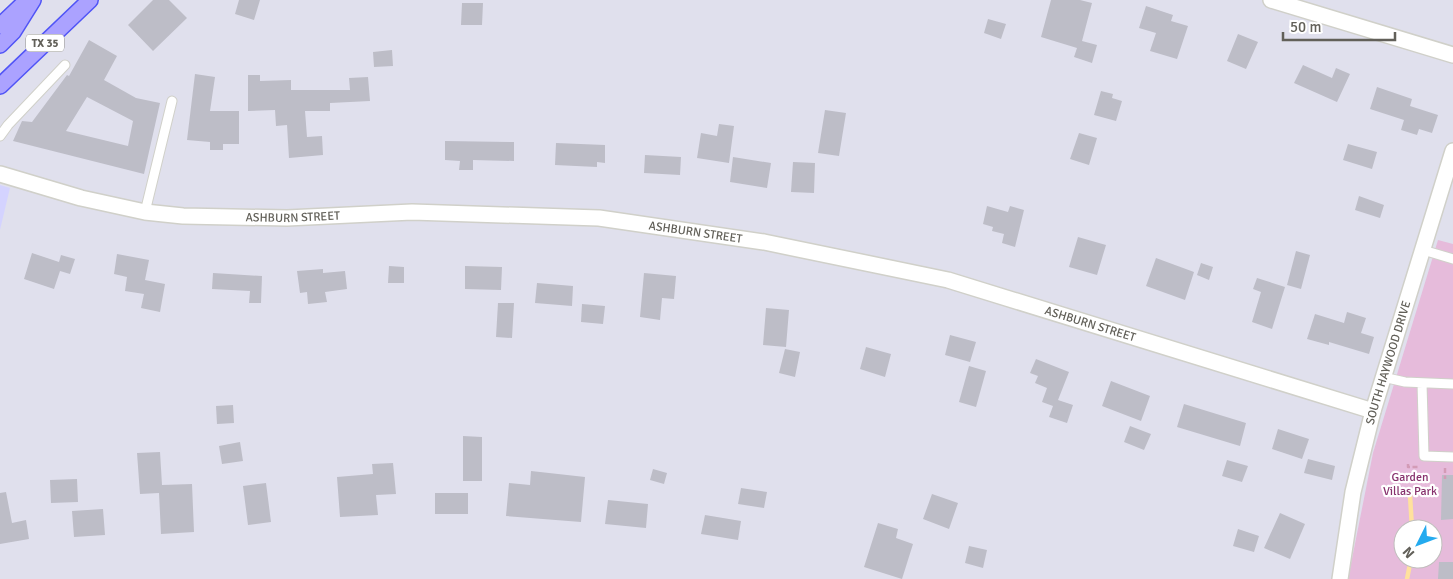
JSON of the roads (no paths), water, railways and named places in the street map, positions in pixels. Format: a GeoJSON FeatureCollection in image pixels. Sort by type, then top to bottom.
{"type":"FeatureCollection","features":[{"type":"Feature","properties":{"kind":"main road"},"geometry":{"type":"LineString","coordinates":[[1,24],[28,0]]}},
{"type":"Feature","properties":{"kind":"main road"},"geometry":{"type":"LineString","coordinates":[[0,45],[13,32],[33,0]]}},
{"type":"Feature","properties":{"kind":"main road","name":"TX 35"},"geometry":{"type":"LineString","coordinates":[[0,86],[90,0]]}},
{"type":"Feature","properties":{"kind":"street"},"geometry":{"type":"LineString","coordinates":[[1271,0],[1453,55]]}},
{"type":"Feature","properties":{"kind":"street","name":"SOUTH HAYWOOD DRIVE"},"geometry":{"type":"LineString","coordinates":[[1340,579],[1353,492],[1373,411],[1453,151]]}},
{"type":"Feature","properties":{"kind":"street","name":"ASHBURN STREET"},"geometry":{"type":"LineString","coordinates":[[0,174],[81,198],[146,212],[183,216],[287,218],[412,212],[599,218],[764,242],[948,280],[1373,411]]}},
{"type":"Feature","properties":{"kind":"lane"},"geometry":{"type":"LineString","coordinates":[[0,136],[8,125],[66,66]]}},
{"type":"Feature","properties":{"kind":"lane"},"geometry":{"type":"LineString","coordinates":[[146,212],[172,101]]}},
{"type":"Feature","properties":{"kind":"lane"},"geometry":{"type":"LineString","coordinates":[[1423,250],[1453,259]]}},
{"type":"Feature","properties":{"kind":"lane"},"geometry":{"type":"LineString","coordinates":[[1383,378],[1422,383],[1453,384]]}},
{"type":"Feature","properties":{"kind":"lane"},"geometry":{"type":"LineString","coordinates":[[1422,383],[1424,456],[1453,457]]}},
{"type":"Feature","properties":{"kind":"waterway"},"geometry":{"type":"LineString","coordinates":[[1410,495],[1411,519]]}},
{"type":"Feature","properties":{"kind":"waterway"},"geometry":{"type":"LineString","coordinates":[[1407,579],[1409,569]]}},
{"type":"Feature","properties":{"kind":"park label","name":"Garden Villas Park"},"geometry":{"type":"Point","coordinates":[1410,484]}}]}
